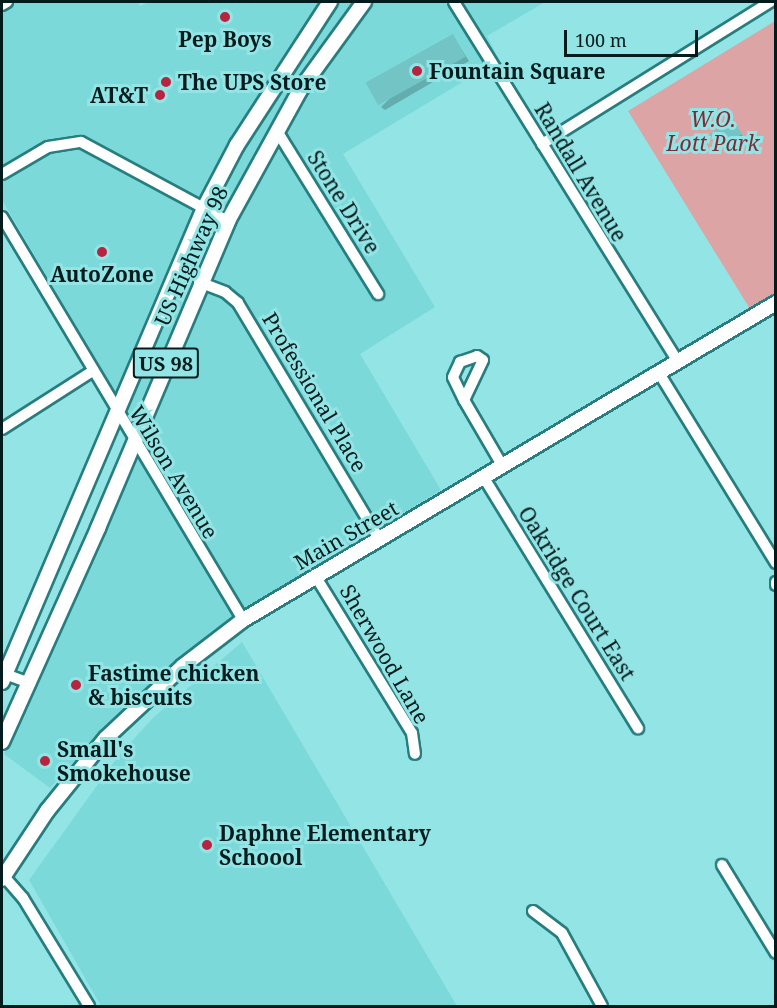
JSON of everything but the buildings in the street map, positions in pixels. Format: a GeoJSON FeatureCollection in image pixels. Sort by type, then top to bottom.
{"type":"FeatureCollection","features":[{"type":"Feature","properties":{"kind":"main road","name":"US Highway 98"},"geometry":{"type":"LineString","coordinates":[[3,678],[204,208],[237,145],[330,2]]}},
{"type":"Feature","properties":{"kind":"main road","name":"US Highway 98"},"geometry":{"type":"LineString","coordinates":[[2,742],[135,441],[199,282],[228,221],[277,130],[320,61],[364,2]]}},
{"type":"Feature","properties":{"kind":"main road","name":"Main Street"},"geometry":{"type":"LineString","coordinates":[[2,876],[47,811],[106,738],[179,669],[243,620],[484,478],[502,465],[662,379],[678,362],[776,303]]}},
{"type":"Feature","properties":{"kind":"street"},"geometry":{"type":"LineString","coordinates":[[2,5],[7,2]]}},
{"type":"Feature","properties":{"kind":"street","name":"Randall Avenue"},"geometry":{"type":"LineString","coordinates":[[454,2],[678,362]]}},
{"type":"Feature","properties":{"kind":"street"},"geometry":{"type":"LineString","coordinates":[[542,144],[770,2]]}},
{"type":"Feature","properties":{"kind":"street","name":"Stone Drive"},"geometry":{"type":"LineString","coordinates":[[277,130],[378,294]]}},
{"type":"Feature","properties":{"kind":"street"},"geometry":{"type":"LineString","coordinates":[[2,174],[48,147],[81,142],[228,221]]}},
{"type":"Feature","properties":{"kind":"street","name":"Wilson Avenue"},"geometry":{"type":"LineString","coordinates":[[2,217],[117,414],[243,620]]}},
{"type":"Feature","properties":{"kind":"street","name":"Professional Place"},"geometry":{"type":"LineString","coordinates":[[199,282],[225,292],[237,303],[380,540]]}},
{"type":"Feature","properties":{"kind":"street"},"geometry":{"type":"LineString","coordinates":[[2,429],[92,372]]}},
{"type":"Feature","properties":{"kind":"street"},"geometry":{"type":"LineString","coordinates":[[662,379],[776,563]]}},
{"type":"Feature","properties":{"kind":"street"},"geometry":{"type":"LineString","coordinates":[[464,400],[502,465]]}},
{"type":"Feature","properties":{"kind":"street","name":"Oakridge Court East"},"geometry":{"type":"LineString","coordinates":[[484,478],[638,728]]}},
{"type":"Feature","properties":{"kind":"street","name":"Sherwood Lane"},"geometry":{"type":"LineString","coordinates":[[316,577],[412,733],[415,754]]}},
{"type":"Feature","properties":{"kind":"street"},"geometry":{"type":"LineString","coordinates":[[3,678],[30,683]]}},
{"type":"Feature","properties":{"kind":"street"},"geometry":{"type":"LineString","coordinates":[[722,865],[776,953]]}},
{"type":"Feature","properties":{"kind":"street"},"geometry":{"type":"LineString","coordinates":[[2,876],[23,897],[89,1006]]}},
{"type":"Feature","properties":{"kind":"street"},"geometry":{"type":"LineString","coordinates":[[533,911],[562,933],[602,1006]]}},
{"type":"Feature","properties":{"kind":"shaded area"},"geometry":{"type":"Polygon","coordinates":[[[2,2],[138,2],[140,6],[148,2],[545,2],[487,36],[499,60],[343,154],[435,307],[360,354],[441,490],[232,618],[93,740],[50,788],[4,754],[145,443],[2,200],[2,2]]]}},
{"type":"Feature","properties":{"kind":"shaded area","name":"Daphne Elementary Schoool"},"geometry":{"type":"Polygon","coordinates":[[[242,642],[457,1006],[101,1006],[29,880],[119,755],[154,717],[242,642]]]}},
{"type":"Feature","properties":{"kind":"green space","name":"W.O. Lott Park"},"geometry":{"type":"Polygon","coordinates":[[[775,21],[775,293],[750,309],[628,111],[775,21]]]}},
{"type":"Feature","properties":{"kind":"place","name":"Pep Boys"},"geometry":{"type":"Point","coordinates":[225,17]}},
{"type":"Feature","properties":{"kind":"place","name":"Fountain Square"},"geometry":{"type":"Point","coordinates":[417,71]}},
{"type":"Feature","properties":{"kind":"place","name":"The UPS Store"},"geometry":{"type":"Point","coordinates":[166,82]}},
{"type":"Feature","properties":{"kind":"place","name":"AT&T"},"geometry":{"type":"Point","coordinates":[160,95]}},
{"type":"Feature","properties":{"kind":"place","name":"AutoZone"},"geometry":{"type":"Point","coordinates":[102,252]}},
{"type":"Feature","properties":{"kind":"place","name":"Fastime chicken & biscuits"},"geometry":{"type":"Point","coordinates":[76,685]}},
{"type":"Feature","properties":{"kind":"place","name":"Small's Smokehouse"},"geometry":{"type":"Point","coordinates":[45,761]}},
{"type":"Feature","properties":{"kind":"place","name":"Daphne Elementary Schoool"},"geometry":{"type":"Point","coordinates":[207,845]}}]}
